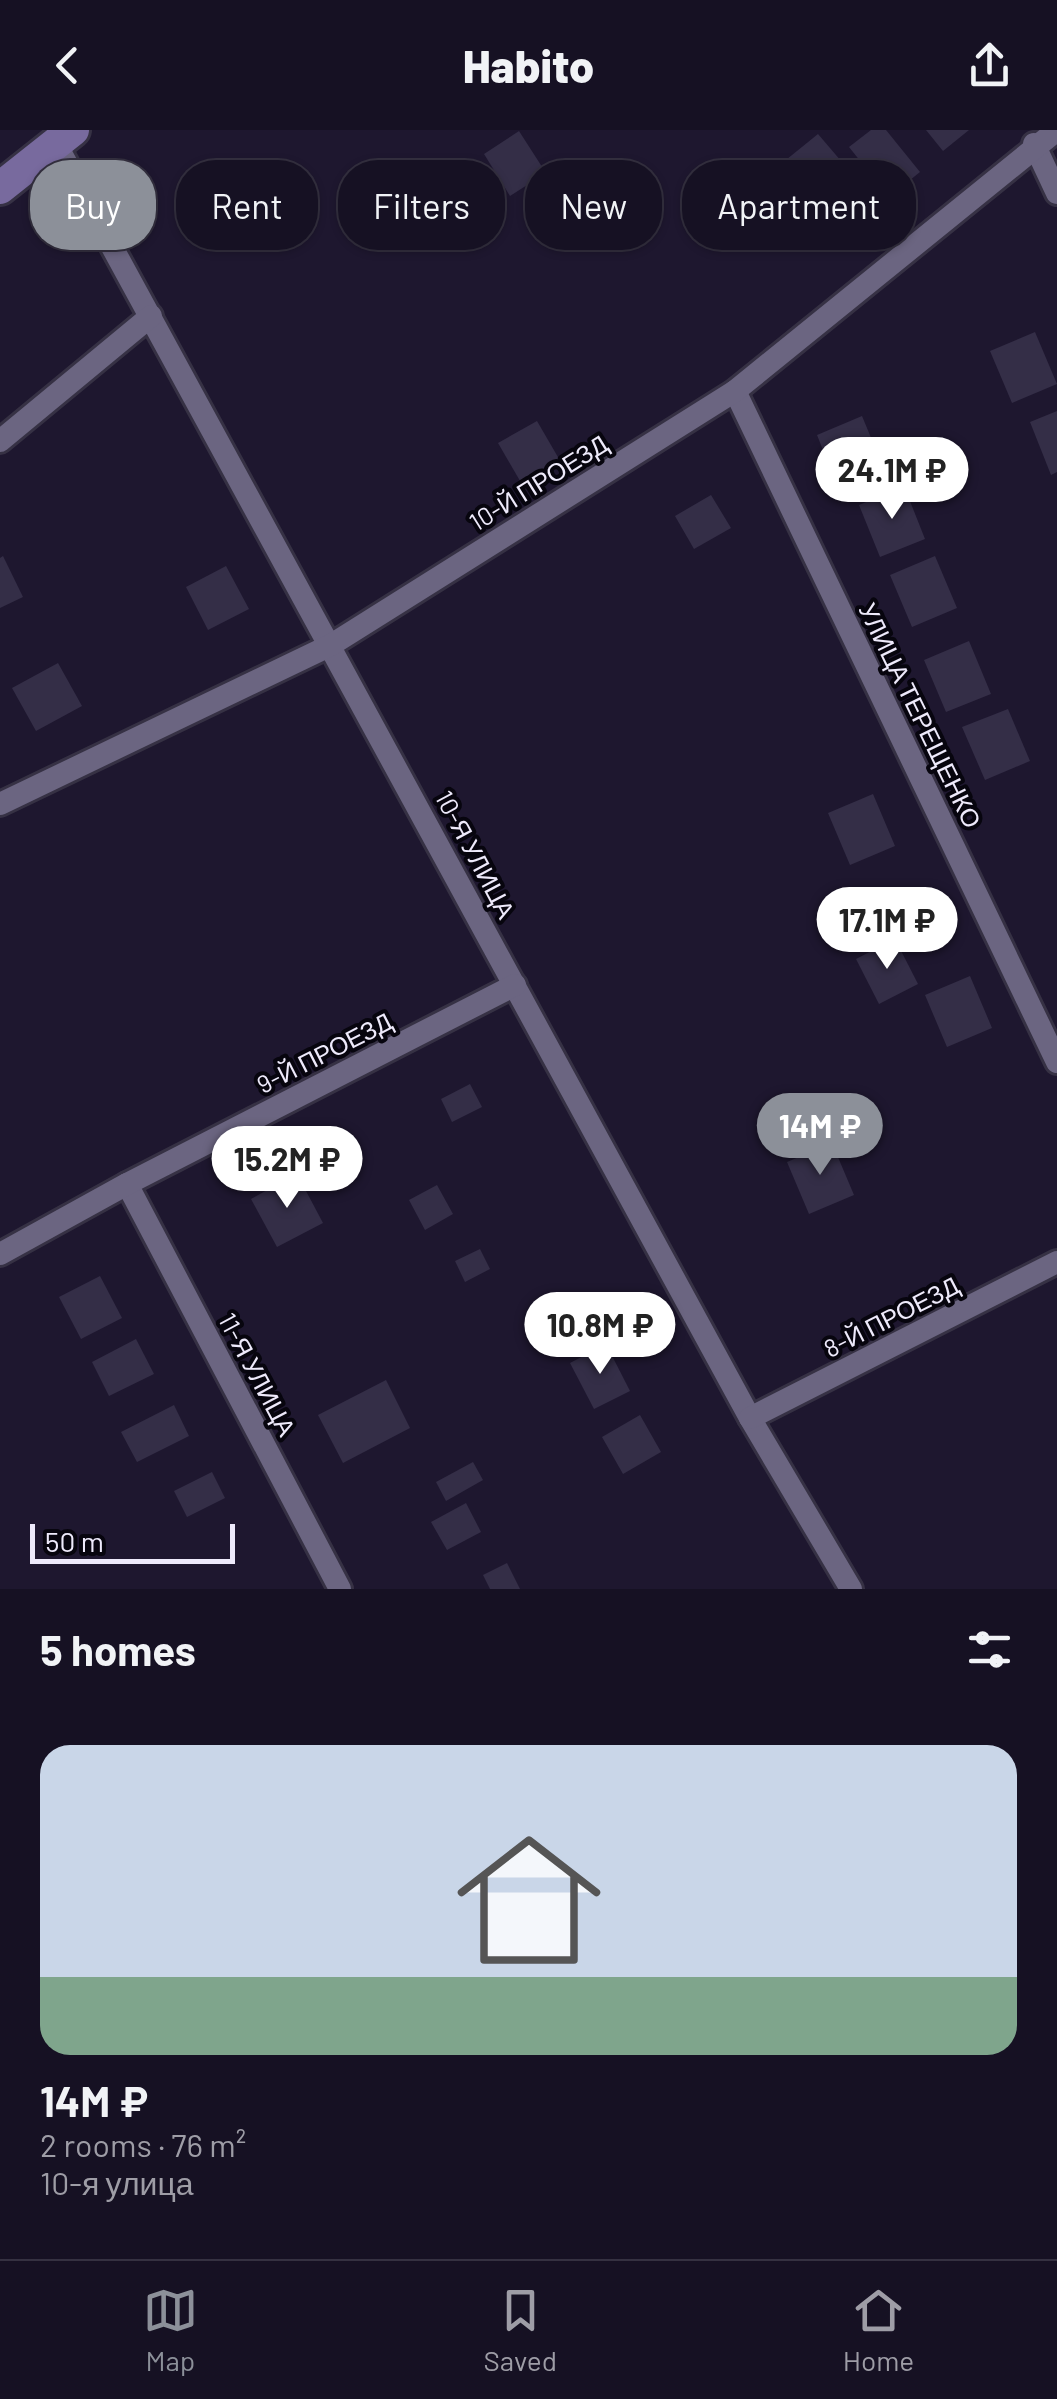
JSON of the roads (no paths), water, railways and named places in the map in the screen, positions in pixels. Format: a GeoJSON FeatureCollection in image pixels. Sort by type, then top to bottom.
{"type":"FeatureCollection","features":[{"type":"Feature","properties":{"kind":"street","name":"10-Й ПРОЕЗД"},"geometry":{"type":"LineString","coordinates":[[0,804],[331,645],[735,391],[1034,144],[1057,130]]}},
{"type":"Feature","properties":{"kind":"street"},"geometry":{"type":"LineString","coordinates":[[0,188],[65,137]]}},
{"type":"Feature","properties":{"kind":"street","name":"10-Я УЛИЦА"},"geometry":{"type":"LineString","coordinates":[[65,137],[151,316],[750,1418],[850,1589]]}},
{"type":"Feature","properties":{"kind":"street"},"geometry":{"type":"LineString","coordinates":[[1034,144],[1057,192]]}},
{"type":"Feature","properties":{"kind":"street"},"geometry":{"type":"LineString","coordinates":[[0,440],[151,316]]}},
{"type":"Feature","properties":{"kind":"street","name":"УЛИЦА ТЕРЕЩЕНКО"},"geometry":{"type":"LineString","coordinates":[[735,391],[1057,1062]]}},
{"type":"Feature","properties":{"kind":"street","name":"9-Й ПРОЕЗД"},"geometry":{"type":"LineString","coordinates":[[0,1254],[127,1184],[515,985]]}},
{"type":"Feature","properties":{"kind":"street","name":"11-Я УЛИЦА"},"geometry":{"type":"LineString","coordinates":[[127,1184],[340,1589]]}},
{"type":"Feature","properties":{"kind":"street","name":"8-Й ПРОЕЗД"},"geometry":{"type":"LineString","coordinates":[[750,1418],[1057,1262]]}}]}
